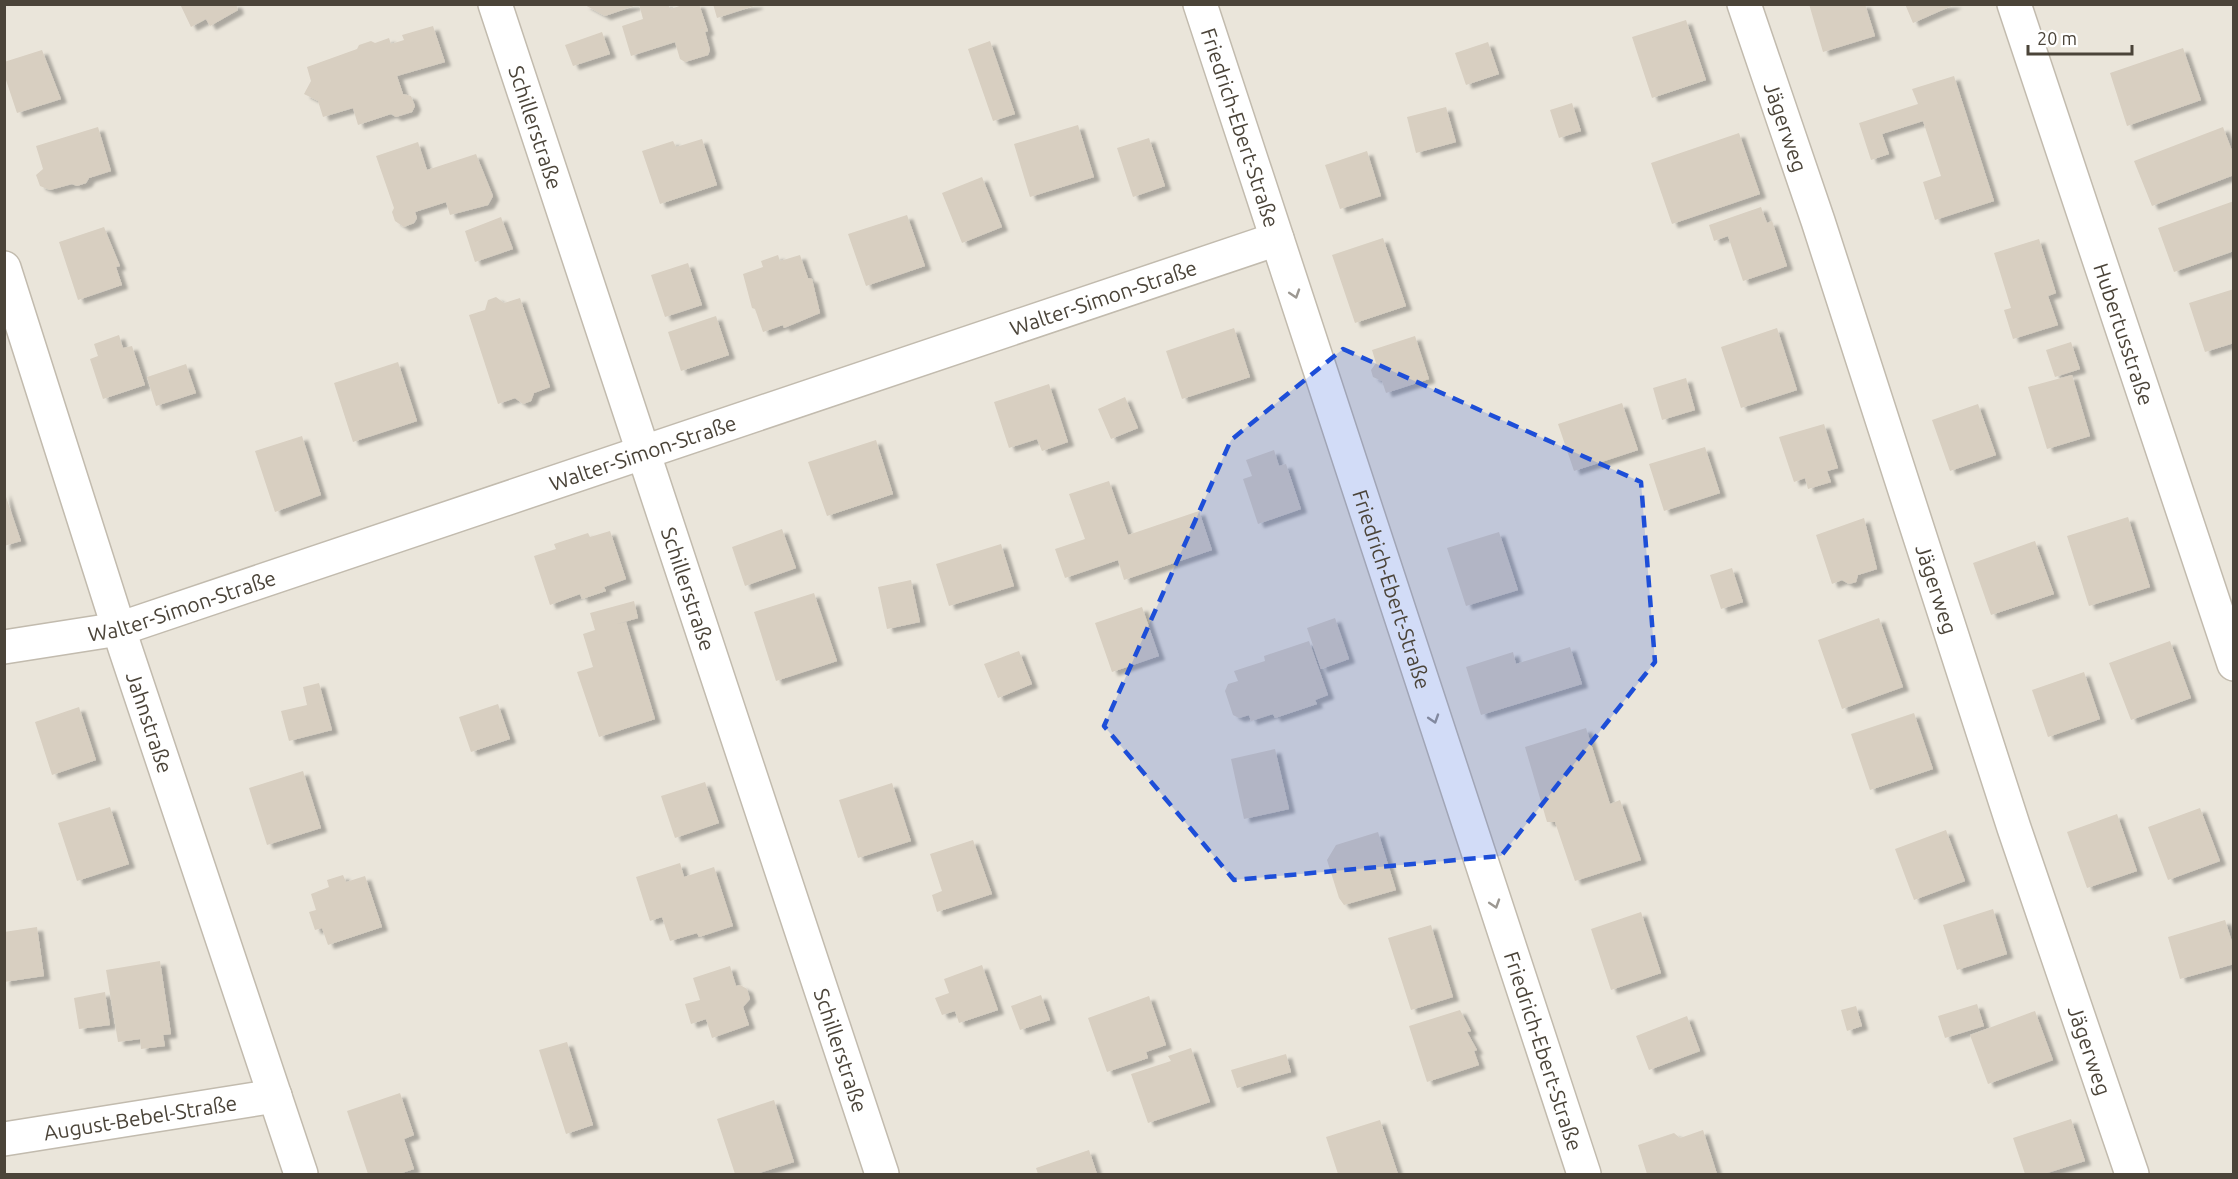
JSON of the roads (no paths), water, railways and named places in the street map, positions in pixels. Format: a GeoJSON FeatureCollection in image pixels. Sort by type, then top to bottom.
{"type":"FeatureCollection","features":[{"type":"Feature","properties":{"kind":"street","name":"Schillerstraße"},"geometry":{"type":"LineString","coordinates":[[495,4],[882,1174]]}},
{"type":"Feature","properties":{"kind":"street","name":"Friedrich-Ebert-Straße"},"geometry":{"type":"LineString","coordinates":[[1200,4],[1584,1174]]}},
{"type":"Feature","properties":{"kind":"street","name":"Jägerweg"},"geometry":{"type":"LineString","coordinates":[[1744,4],[1818,221],[2014,828],[2132,1174]]}},
{"type":"Feature","properties":{"kind":"street","name":"Hubertusstraße"},"geometry":{"type":"LineString","coordinates":[[2014,4],[2234,663]]}},
{"type":"Feature","properties":{"kind":"street","name":"Walter-Simon-Straße"},"geometry":{"type":"LineString","coordinates":[[4,647],[119,629],[643,455],[1277,239]]}},
{"type":"Feature","properties":{"kind":"street","name":"Jahnstraße"},"geometry":{"type":"LineString","coordinates":[[4,268],[119,629],[301,1174]]}},
{"type":"Feature","properties":{"kind":"street","name":"August-Bebel-Straße"},"geometry":{"type":"LineString","coordinates":[[4,1140],[275,1096]]}}]}
